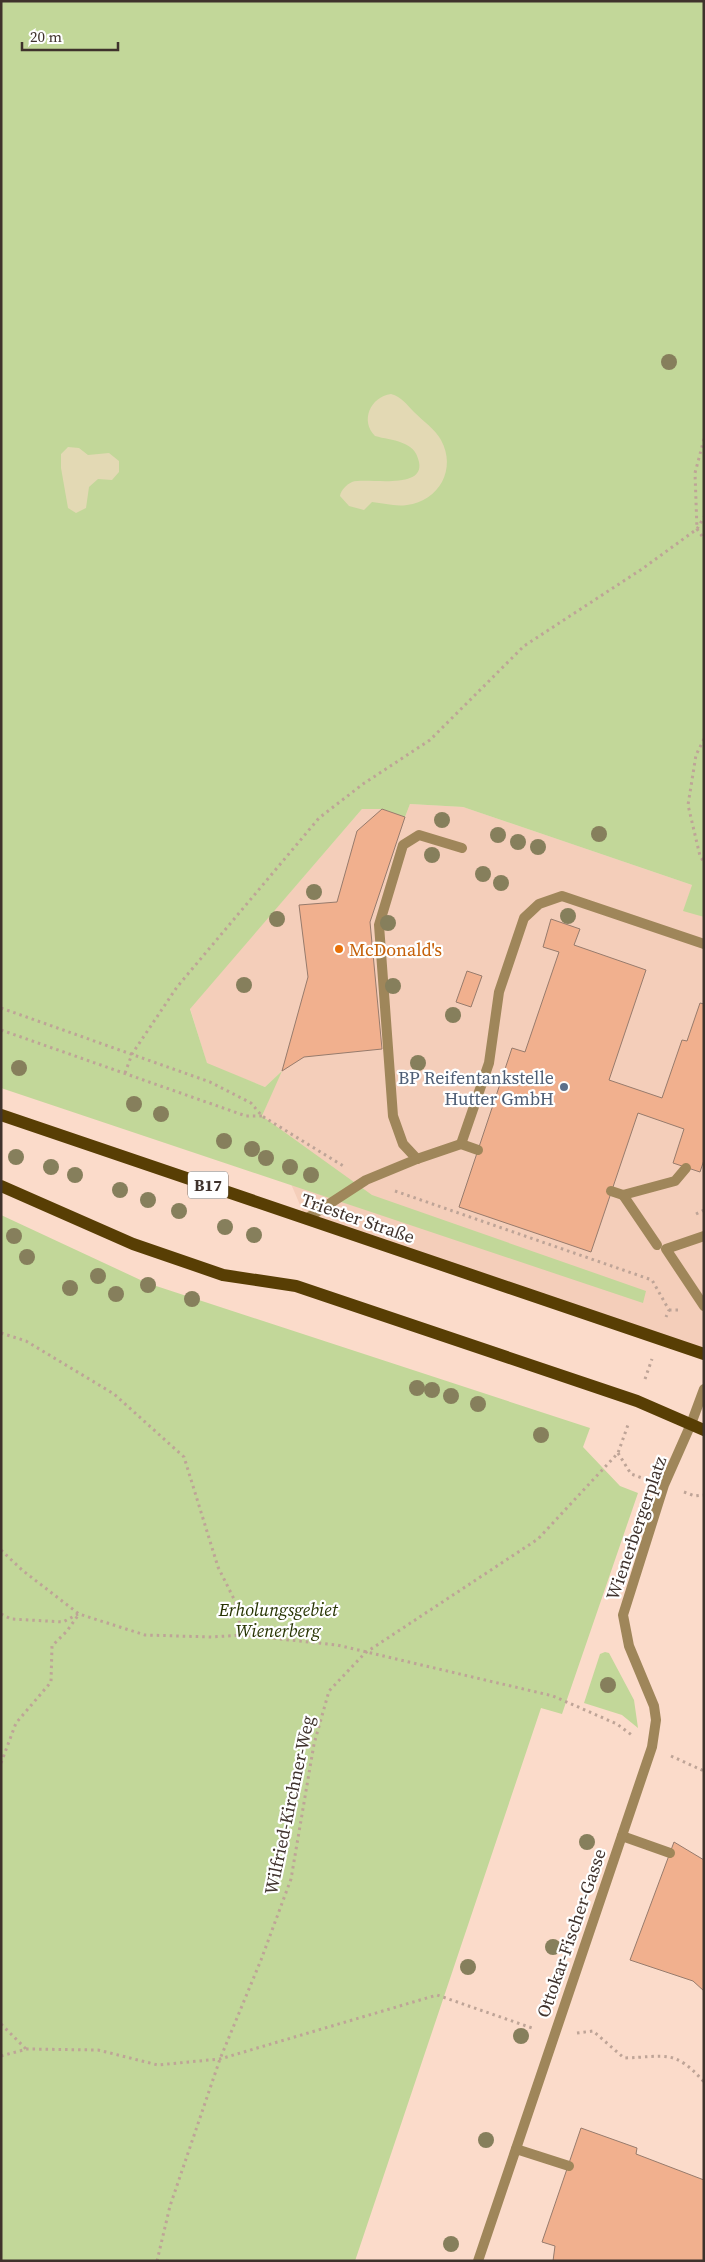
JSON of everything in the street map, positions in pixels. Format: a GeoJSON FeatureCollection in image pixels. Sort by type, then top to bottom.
{"type":"FeatureCollection","features":[{"type":"Feature","properties":{"kind":"main road","name":"Triester Straße"},"geometry":{"type":"LineString","coordinates":[[1,1115],[704,1354]]}},
{"type":"Feature","properties":{"kind":"main road"},"geometry":{"type":"LineString","coordinates":[[1,1186],[142,1247],[223,1275],[296,1286],[637,1401],[704,1430]]}},
{"type":"Feature","properties":{"kind":"street"},"geometry":{"type":"LineString","coordinates":[[417,1159],[403,1144],[393,1116],[379,925],[403,845],[419,834],[462,848]]}},
{"type":"Feature","properties":{"kind":"street"},"geometry":{"type":"LineString","coordinates":[[461,1144],[489,1063],[499,992],[524,918],[538,904],[562,896],[704,944]]}},
{"type":"Feature","properties":{"kind":"street"},"geometry":{"type":"LineString","coordinates":[[306,1219],[366,1180],[417,1159],[461,1144],[478,1150]]}},
{"type":"Feature","properties":{"kind":"street"},"geometry":{"type":"LineString","coordinates":[[611,1191],[623,1195],[675,1181],[686,1168]]}},
{"type":"Feature","properties":{"kind":"street"},"geometry":{"type":"LineString","coordinates":[[623,1195],[704,1306]]}},
{"type":"Feature","properties":{"kind":"street"},"geometry":{"type":"LineString","coordinates":[[661,1247],[704,1236]]}},
{"type":"Feature","properties":{"kind":"street"},"geometry":{"type":"LineString","coordinates":[[691,1424],[704,1389]]}},
{"type":"Feature","properties":{"kind":"street","name":"Wienerbergerplatz"},"geometry":{"type":"LineString","coordinates":[[623,1615],[664,1485],[691,1424]]}},
{"type":"Feature","properties":{"kind":"street","name":"Ottokar-Fischer-Gasse"},"geometry":{"type":"LineString","coordinates":[[478,2261],[652,1747],[656,1720],[654,1706],[629,1646],[623,1615]]}},
{"type":"Feature","properties":{"kind":"street"},"geometry":{"type":"LineString","coordinates":[[622,1836],[670,1852]]}},
{"type":"Feature","properties":{"kind":"street"},"geometry":{"type":"LineString","coordinates":[[516,2149],[569,2166]]}},
{"type":"Feature","properties":{"kind":"path"},"geometry":{"type":"LineString","coordinates":[[704,439],[695,473],[697,529],[704,539]]}},
{"type":"Feature","properties":{"kind":"path"},"geometry":{"type":"LineString","coordinates":[[125,1073],[132,1054],[177,987],[318,818],[363,784],[430,740],[524,646],[642,569],[697,529],[704,517]]}},
{"type":"Feature","properties":{"kind":"path"},"geometry":{"type":"LineString","coordinates":[[704,739],[696,755],[688,805],[700,856],[704,862]]}},
{"type":"Feature","properties":{"kind":"path"},"geometry":{"type":"LineString","coordinates":[[1,1008],[210,1082],[251,1103],[262,1116],[366,1180],[430,1204],[652,1280],[669,1310]]}},
{"type":"Feature","properties":{"kind":"path"},"geometry":{"type":"LineString","coordinates":[[1,1030],[246,1116],[262,1116]]}},
{"type":"Feature","properties":{"kind":"path"},"geometry":{"type":"LineString","coordinates":[[1,1333],[26,1341],[114,1394],[184,1457],[218,1567],[235,1601],[242,1635]]}},
{"type":"Feature","properties":{"kind":"path","name":"Wilfried-Kirchner-Weg"},"geometry":{"type":"LineString","coordinates":[[157,2261],[170,2206],[220,2059],[261,1960],[291,1879],[314,1744],[329,1691],[364,1653],[538,1539],[604,1469]]}},
{"type":"Feature","properties":{"kind":"path"},"geometry":{"type":"LineString","coordinates":[[1,1550],[22,1570],[79,1614],[145,1635],[212,1637],[242,1635],[337,1645],[364,1653],[553,1696],[576,1706]]}},
{"type":"Feature","properties":{"kind":"path"},"geometry":{"type":"LineString","coordinates":[[1,1614],[11,1619],[63,1622],[79,1614]]}},
{"type":"Feature","properties":{"kind":"path"},"geometry":{"type":"LineString","coordinates":[[1,1763],[16,1723],[51,1682],[52,1646],[67,1632],[79,1614]]}},
{"type":"Feature","properties":{"kind":"path"},"geometry":{"type":"LineString","coordinates":[[1,2056],[27,2049],[98,2050],[158,2065],[220,2059],[437,1995],[554,2036],[593,2031],[624,2058],[669,2056],[690,2066],[704,2082]]}},
{"type":"Feature","properties":{"kind":"path"},"geometry":{"type":"LineString","coordinates":[[1,2024],[27,2049]]}},
{"type":"Feature","properties":{"kind":"shaded area"},"geometry":{"type":"Polygon","coordinates":[[[410,804],[463,807],[692,885],[684,910],[704,917],[704,1354],[306,1219],[262,1116],[280,1073],[265,1087],[207,1064],[190,1008],[362,809],[382,809],[405,817],[410,804]]]}},
{"type":"Feature","properties":{"kind":"green space"},"geometry":{"type":"Polygon","coordinates":[[[1,1],[704,1],[704,917],[683,911],[692,885],[463,807],[410,804],[405,817],[382,809],[362,809],[190,1009],[207,1063],[265,1087],[282,1071],[262,1116],[372,1195],[646,1291],[643,1303],[1,1088],[1,1]]]}},
{"type":"Feature","properties":{"kind":"green space","name":"Erholungsgebiet Wienerberg"},"geometry":{"type":"Polygon","coordinates":[[[1,1215],[147,1283],[590,1428],[583,1447],[620,1486],[638,1493],[562,1714],[541,1708],[355,2261],[1,2261],[1,1215]]]}},
{"type":"Feature","properties":{"kind":"green space"},"geometry":{"type":"Polygon","coordinates":[[[609,1653],[634,1700],[638,1728],[622,1715],[584,1703],[600,1654],[609,1653]]]}},
{"type":"Feature","properties":{"kind":"sand"},"geometry":{"type":"Polygon","coordinates":[[[391,394],[404,401],[441,440],[447,462],[446,472],[436,490],[418,502],[398,506],[372,502],[364,510],[349,506],[340,496],[344,488],[352,482],[404,480],[413,477],[418,471],[419,462],[413,449],[408,445],[375,436],[368,424],[368,417],[373,405],[384,396],[391,394]]]}},
{"type":"Feature","properties":{"kind":"sand"},"geometry":{"type":"Polygon","coordinates":[[[68,447],[79,448],[88,455],[109,453],[119,461],[119,472],[112,480],[98,479],[89,487],[86,508],[76,513],[68,508],[61,468],[61,454],[68,447]]]}},
{"type":"Feature","properties":{"kind":"building","name":"McDonald's"},"geometry":{"type":"Polygon","coordinates":[[[382,809],[405,817],[370,922],[382,1049],[304,1057],[282,1071],[308,977],[299,905],[337,902],[357,831],[382,809]]]}},
{"type":"Feature","properties":{"kind":"building","name":"BP Reifentankstelle Hutter GmbH"},"geometry":{"type":"Polygon","coordinates":[[[551,919],[580,929],[574,945],[646,970],[609,1080],[662,1098],[682,1040],[687,1041],[700,1003],[704,1004],[704,1160],[700,1172],[673,1163],[684,1129],[638,1113],[591,1252],[459,1207],[512,1048],[525,1052],[559,952],[543,947],[551,919]]]}},
{"type":"Feature","properties":{"kind":"building"},"geometry":{"type":"Polygon","coordinates":[[[467,971],[482,976],[471,1007],[456,1002],[467,971]]]}},
{"type":"Feature","properties":{"kind":"building"},"geometry":{"type":"Polygon","coordinates":[[[674,1842],[704,1860],[704,1991],[693,1981],[630,1960],[674,1842]]]}},
{"type":"Feature","properties":{"kind":"building"},"geometry":{"type":"Polygon","coordinates":[[[581,2128],[637,2148],[636,2154],[704,2180],[704,2261],[553,2261],[555,2246],[542,2242],[581,2128]]]}},
{"type":"Feature","properties":{"kind":"place","name":"McDonald's"},"geometry":{"type":"Point","coordinates":[339,949]}},
{"type":"Feature","properties":{"kind":"place","name":"BP Reifentankstelle Hutter GmbH"},"geometry":{"type":"Point","coordinates":[564,1087]}}]}
